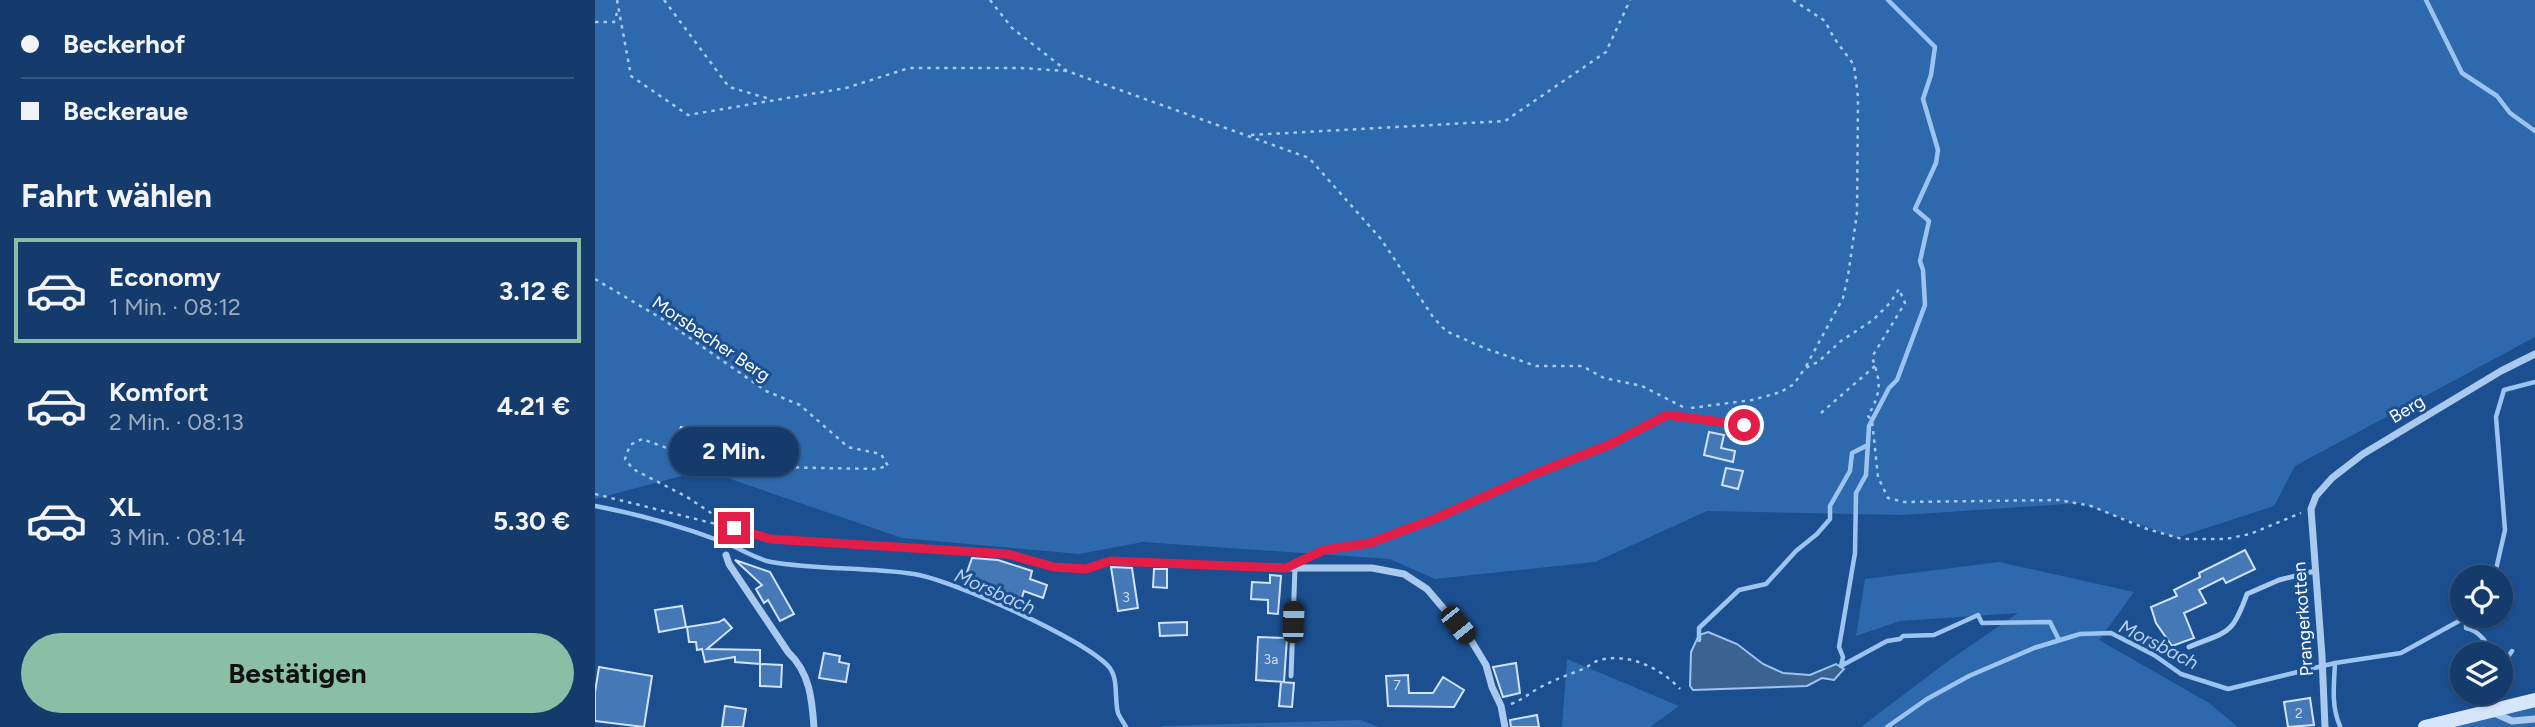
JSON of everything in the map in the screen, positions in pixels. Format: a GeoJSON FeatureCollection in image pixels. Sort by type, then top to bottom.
{"type":"FeatureCollection","features":[{"type":"Feature","properties":{"kind":"main road"},"geometry":{"type":"LineString","coordinates":[[2425,727],[2535,700]]}},
{"type":"Feature","properties":{"kind":"street","name":"Berg"},"geometry":{"type":"LineString","coordinates":[[2311,509],[2316,496],[2324,487],[2363,454],[2501,371],[2535,354]]}},
{"type":"Feature","properties":{"kind":"street","name":"Prangerkotten"},"geometry":{"type":"LineString","coordinates":[[2311,509],[2325,727]]}},
{"type":"Feature","properties":{"kind":"street"},"geometry":{"type":"LineString","coordinates":[[733,533],[770,539],[1007,554],[1054,567],[1086,569],[1110,561],[1286,568],[1371,568],[1404,574],[1427,589],[1472,642],[1486,665],[1501,706],[1505,727]]}},
{"type":"Feature","properties":{"kind":"street"},"geometry":{"type":"LineString","coordinates":[[726,555],[729,564],[788,652],[799,662],[809,687],[814,727]]}},
{"type":"Feature","properties":{"kind":"street"},"geometry":{"type":"LineString","coordinates":[[2491,712],[2512,721],[2535,719]]}},
{"type":"Feature","properties":{"kind":"lane"},"geometry":{"type":"LineString","coordinates":[[1286,568],[1324,550],[1370,543],[1434,519],[1537,473],[1611,444],[1667,415],[1744,425]]}},
{"type":"Feature","properties":{"kind":"lane"},"geometry":{"type":"LineString","coordinates":[[1291,676],[1295,568]]}},
{"type":"Feature","properties":{"kind":"lane"},"geometry":{"type":"LineString","coordinates":[[2189,647],[2228,631],[2237,621],[2246,594],[2279,580],[2315,572]]}},
{"type":"Feature","properties":{"kind":"path"},"geometry":{"type":"LineString","coordinates":[[617,0],[631,76],[688,115],[846,88],[909,68],[1020,68],[1067,71],[1309,158],[1381,239],[1433,317],[1446,331],[1536,366],[1582,366],[1604,378],[1642,386],[1686,408],[1752,400],[1781,392],[1794,384],[1843,298],[1857,213],[1858,97],[1854,65],[1825,21],[1793,0]]}},
{"type":"Feature","properties":{"kind":"path"},"geometry":{"type":"LineString","coordinates":[[664,0],[729,87],[774,100]]}},
{"type":"Feature","properties":{"kind":"path"},"geometry":{"type":"LineString","coordinates":[[991,0],[1012,29],[1067,71]]}},
{"type":"Feature","properties":{"kind":"path"},"geometry":{"type":"LineString","coordinates":[[1247,135],[1505,121],[1606,52],[1630,0]]}},
{"type":"Feature","properties":{"kind":"path"},"geometry":{"type":"LineString","coordinates":[[595,22],[614,22],[618,10]]}},
{"type":"Feature","properties":{"kind":"path","name":"Morsbacher Berg"},"geometry":{"type":"LineString","coordinates":[[595,279],[664,320],[766,391],[800,405],[848,447],[881,454],[888,466],[862,469],[769,467],[706,462],[642,439],[630,445],[625,459],[633,469],[687,497],[733,533]]}},
{"type":"Feature","properties":{"kind":"path"},"geometry":{"type":"LineString","coordinates":[[1805,368],[1818,362],[1841,341],[1874,320],[1899,289],[1905,303],[1872,357],[1879,381],[1879,396],[1868,416],[1872,420],[1878,477],[1888,498],[1904,502],[2059,500],[2091,506],[2147,529],[2182,539],[2226,539],[2250,534],[2311,509]]}},
{"type":"Feature","properties":{"kind":"path"},"geometry":{"type":"LineString","coordinates":[[1821,413],[1875,366]]}},
{"type":"Feature","properties":{"kind":"path"},"geometry":{"type":"LineString","coordinates":[[595,494],[733,533]]}},
{"type":"Feature","properties":{"kind":"path"},"geometry":{"type":"LineString","coordinates":[[1501,706],[1521,701],[1535,690],[1562,676],[1612,658],[1649,666],[1668,676],[1680,688]]}},
{"type":"Feature","properties":{"kind":"shaded area"},"geometry":{"type":"Polygon","coordinates":[[[595,0],[2535,0],[2535,337],[2295,466],[2274,506],[2176,538],[2081,503],[1903,515],[1707,511],[1595,562],[1435,579],[1390,559],[1143,542],[1079,554],[902,538],[704,470],[595,499],[595,0]]]}},
{"type":"Feature","properties":{"kind":"shaded area"},"geometry":{"type":"Polygon","coordinates":[[[1999,562],[2134,592],[2099,640],[2209,703],[2238,727],[1861,727],[1948,661],[2018,613],[1900,621],[1856,636],[1865,579],[1999,562]]]}},
{"type":"Feature","properties":{"kind":"shaded area"},"geometry":{"type":"Polygon","coordinates":[[[1708,632],[1737,644],[1763,664],[1783,673],[1810,675],[1836,664],[1844,669],[1834,680],[1822,678],[1807,686],[1693,690],[1690,686],[1691,652],[1699,635],[1708,632]]]}},
{"type":"Feature","properties":{"kind":"shaded area"},"geometry":{"type":"Polygon","coordinates":[[[1567,659],[1679,706],[1650,727],[1562,727],[1567,659]]]}},
{"type":"Feature","properties":{"kind":"shaded area"},"geometry":{"type":"Polygon","coordinates":[[[2535,702],[2535,727],[2436,727],[2535,702]]]}},
{"type":"Feature","properties":{"kind":"shaded area"},"geometry":{"type":"Polygon","coordinates":[[[1361,720],[1378,727],[1163,727],[1163,726],[1361,720]]]}},
{"type":"Feature","properties":{"kind":"building"},"geometry":{"type":"Polygon","coordinates":[[[681,427],[704,434],[698,452],[675,444],[681,427]]]}},
{"type":"Feature","properties":{"kind":"building"},"geometry":{"type":"Polygon","coordinates":[[[1709,432],[1724,435],[1721,448],[1735,451],[1733,462],[1704,455],[1709,432]]]}},
{"type":"Feature","properties":{"kind":"building"},"geometry":{"type":"Polygon","coordinates":[[[1726,468],[1743,471],[1738,489],[1722,485],[1726,468]]]}},
{"type":"Feature","properties":{"kind":"building"},"geometry":{"type":"Polygon","coordinates":[[[2245,550],[2255,569],[2226,583],[2223,578],[2199,590],[2206,603],[2184,613],[2194,638],[2172,646],[2156,623],[2151,607],[2177,596],[2174,590],[2200,577],[2199,573],[2245,550]]]}},
{"type":"Feature","properties":{"kind":"building"},"geometry":{"type":"Polygon","coordinates":[[[972,558],[998,560],[1032,571],[1030,579],[1047,585],[1043,598],[1024,591],[1020,604],[964,581],[972,558]]]}},
{"type":"Feature","properties":{"kind":"building"},"geometry":{"type":"Polygon","coordinates":[[[735,560],[770,572],[794,614],[780,621],[768,600],[764,603],[756,589],[762,585],[735,560]]]}},
{"type":"Feature","properties":{"kind":"building"},"geometry":{"type":"Polygon","coordinates":[[[1111,567],[1132,568],[1138,608],[1118,611],[1111,567]]]}},
{"type":"Feature","properties":{"kind":"building"},"geometry":{"type":"Polygon","coordinates":[[[1154,569],[1167,569],[1167,588],[1153,587],[1154,569]]]}},
{"type":"Feature","properties":{"kind":"building"},"geometry":{"type":"Polygon","coordinates":[[[1270,575],[1281,576],[1278,614],[1268,613],[1268,600],[1251,599],[1252,582],[1270,583],[1270,575]]]}},
{"type":"Feature","properties":{"kind":"building"},"geometry":{"type":"Polygon","coordinates":[[[682,606],[686,627],[659,632],[655,610],[682,606]]]}},
{"type":"Feature","properties":{"kind":"building"},"geometry":{"type":"Polygon","coordinates":[[[724,619],[732,628],[707,649],[760,650],[760,664],[735,662],[735,657],[705,662],[702,649],[697,650],[696,642],[689,642],[687,627],[724,619]]]}},
{"type":"Feature","properties":{"kind":"building"},"geometry":{"type":"Polygon","coordinates":[[[1187,622],[1187,635],[1160,636],[1159,623],[1187,622]]]}},
{"type":"Feature","properties":{"kind":"building"},"geometry":{"type":"Polygon","coordinates":[[[1258,637],[1287,638],[1284,682],[1256,680],[1258,637]]]}},
{"type":"Feature","properties":{"kind":"building"},"geometry":{"type":"Polygon","coordinates":[[[824,653],[840,656],[839,662],[849,664],[846,682],[819,678],[824,653]]]}},
{"type":"Feature","properties":{"kind":"building"},"geometry":{"type":"Polygon","coordinates":[[[1516,663],[1520,693],[1503,697],[1493,667],[1516,663]]]}},
{"type":"Feature","properties":{"kind":"building"},"geometry":{"type":"Polygon","coordinates":[[[760,664],[782,665],[781,687],[760,686],[760,664]]]}},
{"type":"Feature","properties":{"kind":"building"},"geometry":{"type":"Polygon","coordinates":[[[599,667],[652,676],[644,727],[595,721],[595,692],[599,667]]]}},
{"type":"Feature","properties":{"kind":"building"},"geometry":{"type":"Polygon","coordinates":[[[1408,675],[1409,693],[1433,693],[1443,677],[1464,690],[1454,707],[1388,706],[1386,676],[1408,675]]]}},
{"type":"Feature","properties":{"kind":"building"},"geometry":{"type":"Polygon","coordinates":[[[1281,682],[1294,683],[1292,707],[1279,706],[1281,682]]]}},
{"type":"Feature","properties":{"kind":"building"},"geometry":{"type":"Polygon","coordinates":[[[2310,698],[2314,725],[2288,727],[2284,702],[2310,698]]]}},
{"type":"Feature","properties":{"kind":"building"},"geometry":{"type":"Polygon","coordinates":[[[725,706],[746,709],[743,727],[722,727],[725,706]]]}},
{"type":"Feature","properties":{"kind":"building"},"geometry":{"type":"Polygon","coordinates":[[[1537,715],[1539,727],[1511,727],[1510,720],[1537,715]]]}},
{"type":"Feature","properties":{"kind":"waterway"},"geometry":{"type":"LineString","coordinates":[[1888,0],[1935,47],[1931,75],[1923,99],[1938,150],[1936,163],[1915,209],[1929,221],[1920,261],[1925,305],[1897,380],[1889,388],[1869,426],[1866,475],[1856,493],[1855,553],[1839,647],[1843,657],[1841,666],[1887,641],[1903,636],[1934,635],[1978,615],[1982,623],[2050,622],[2059,640]]}},
{"type":"Feature","properties":{"kind":"waterway"},"geometry":{"type":"LineString","coordinates":[[2426,0],[2462,73],[2497,96],[2510,113],[2535,131]]}},
{"type":"Feature","properties":{"kind":"waterway","name":"Morsbach"},"geometry":{"type":"LineString","coordinates":[[2497,565],[2505,530],[2496,417],[2504,390],[2535,382]]}},
{"type":"Feature","properties":{"kind":"waterway"},"geometry":{"type":"LineString","coordinates":[[1699,640],[1699,628],[1739,590],[1766,584],[1796,551],[1817,534],[1830,519],[1830,506],[1850,471],[1852,453],[1868,445]]}},
{"type":"Feature","properties":{"kind":"waterway","name":"Morsbach"},"geometry":{"type":"LineString","coordinates":[[595,506],[691,531],[771,562],[914,574],[986,599],[1047,627],[1095,655],[1109,667],[1114,677],[1118,713],[1126,727]]}},
{"type":"Feature","properties":{"kind":"waterway","name":"Morsbach"},"geometry":{"type":"LineString","coordinates":[[1887,727],[1927,699],[1969,676],[2034,648],[2080,634],[2111,633],[2154,655],[2181,674],[2228,689],[2335,663],[2401,653],[2450,626]]}},
{"type":"Feature","properties":{"kind":"waterway"},"geometry":{"type":"LineString","coordinates":[[2466,628],[2485,642]]}},
{"type":"Feature","properties":{"kind":"waterway"},"geometry":{"type":"LineString","coordinates":[[2335,663],[2334,703],[2340,726]]}},
{"type":"Feature","properties":{"kind":"route"},"geometry":{"type":"LineString","coordinates":[[734,528],[770,539],[1007,554],[1054,567],[1086,569],[1110,561],[1286,568],[1324,550],[1370,543],[1434,519],[1537,473],[1611,444],[1667,415],[1744,425]]}}]}
